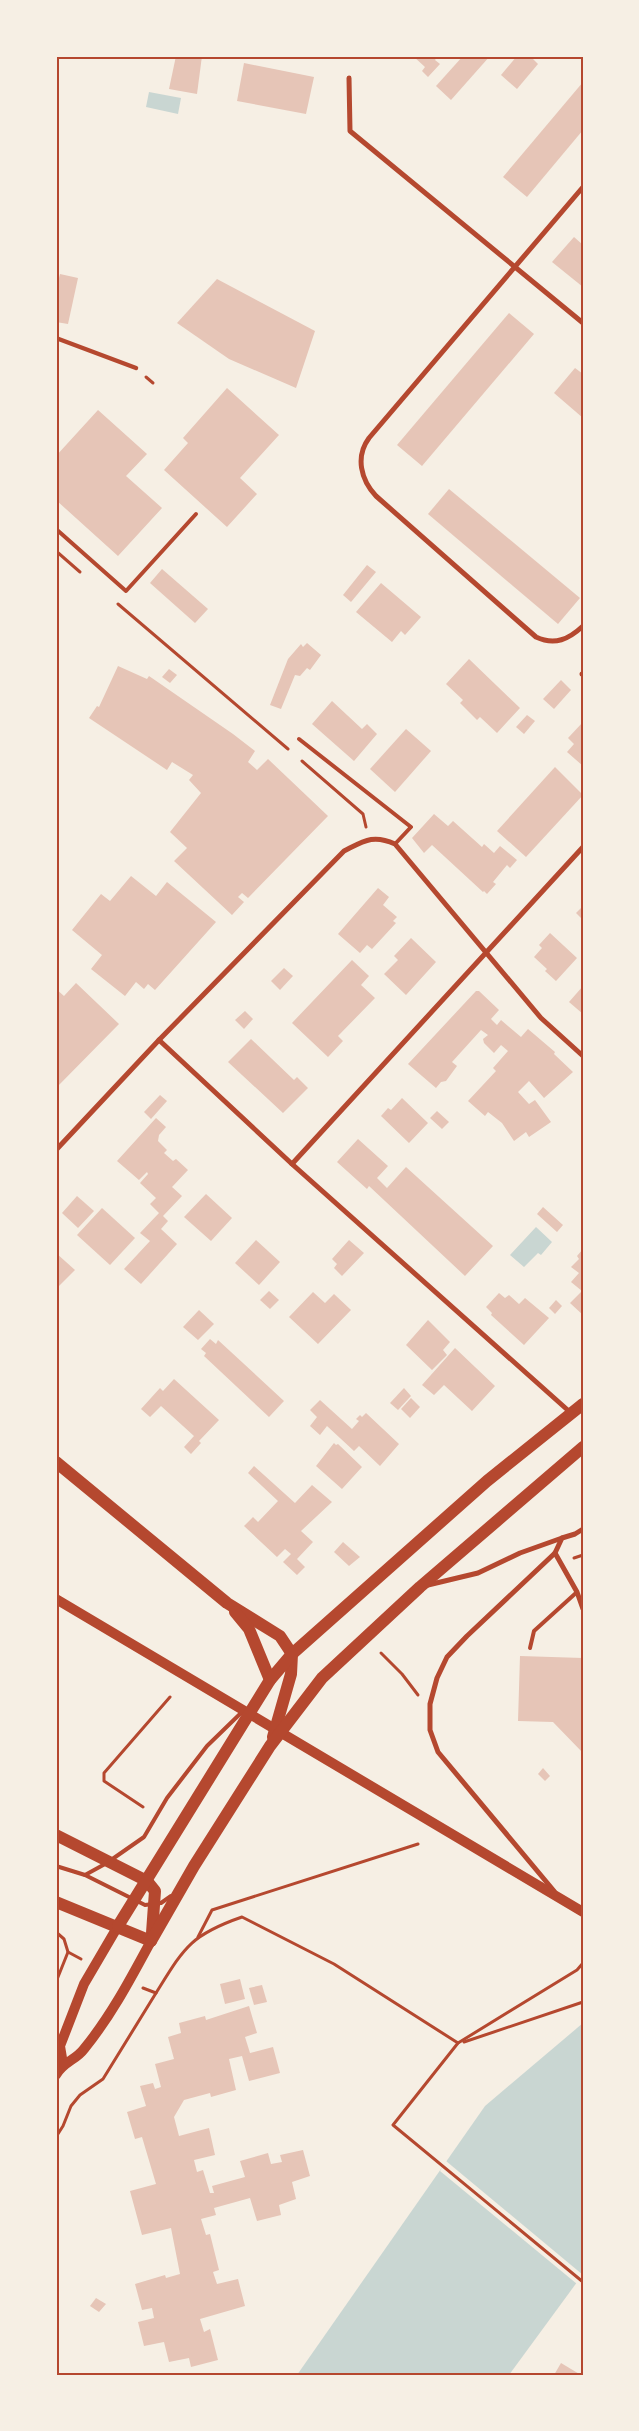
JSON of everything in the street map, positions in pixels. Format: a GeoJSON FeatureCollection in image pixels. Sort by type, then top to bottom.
{"type":"FeatureCollection","features":[{"type":"Feature","properties":{"kind":"main road"},"geometry":{"type":"LineString","coordinates":[[63,2064],[60,2046],[84,1984],[167,1845],[270,1680],[292,1654],[487,1481],[583,1404]]}},
{"type":"Feature","properties":{"kind":"main road"},"geometry":{"type":"LineString","coordinates":[[56,2075],[63,2064],[83,2051],[123,1992],[179,1891],[270,1746],[322,1678],[420,1587],[583,1447]]}},
{"type":"Feature","properties":{"kind":"main road"},"geometry":{"type":"LineString","coordinates":[[56,1462],[227,1603],[280,1636],[292,1654],[286,1694],[270,1746]]}},
{"type":"Feature","properties":{"kind":"main road"},"geometry":{"type":"LineString","coordinates":[[56,1599],[302,1747],[583,1912]]}},
{"type":"Feature","properties":{"kind":"main road"},"geometry":{"type":"LineString","coordinates":[[227,1603],[249,1630],[270,1680]]}},
{"type":"Feature","properties":{"kind":"main road"},"geometry":{"type":"LineString","coordinates":[[56,1834],[147,1881],[155,1891],[156,1904],[151,1941]]}},
{"type":"Feature","properties":{"kind":"main road"},"geometry":{"type":"LineString","coordinates":[[56,1902],[151,1941]]}},
{"type":"Feature","properties":{"kind":"street"},"geometry":{"type":"LineString","coordinates":[[349,78],[350,131],[583,323]]}},
{"type":"Feature","properties":{"kind":"street"},"geometry":{"type":"LineString","coordinates":[[583,188],[370,438],[363,450],[361,468],[368,487],[376,496],[536,637],[554,642],[566,639],[583,626]]}},
{"type":"Feature","properties":{"kind":"street"},"geometry":{"type":"LineString","coordinates":[[56,338],[136,368]]}},
{"type":"Feature","properties":{"kind":"street"},"geometry":{"type":"LineString","coordinates":[[56,1150],[159,1040],[344,851],[368,839],[383,839],[395,844],[541,1018],[583,1056]]}},
{"type":"Feature","properties":{"kind":"street"},"geometry":{"type":"LineString","coordinates":[[292,1164],[583,848]]}},
{"type":"Feature","properties":{"kind":"street"},"geometry":{"type":"LineString","coordinates":[[159,1040],[292,1164],[571,1413]]}},
{"type":"Feature","properties":{"kind":"street"},"geometry":{"type":"LineString","coordinates":[[420,1587],[478,1573],[520,1553],[575,1534],[583,1529]]}},
{"type":"Feature","properties":{"kind":"street"},"geometry":{"type":"LineString","coordinates":[[561,1899],[438,1752],[430,1730],[430,1704],[437,1678],[447,1657],[555,1553],[562,1538]]}},
{"type":"Feature","properties":{"kind":"street"},"geometry":{"type":"LineString","coordinates":[[555,1553],[583,1609]]}},
{"type":"Feature","properties":{"kind":"lane"},"geometry":{"type":"LineString","coordinates":[[56,528],[126,591],[196,514]]}},
{"type":"Feature","properties":{"kind":"lane"},"geometry":{"type":"LineString","coordinates":[[299,739],[411,828],[395,844]]}},
{"type":"Feature","properties":{"kind":"lane"},"geometry":{"type":"LineString","coordinates":[[530,1648],[534,1631],[576,1592]]}},
{"type":"Feature","properties":{"kind":"lane"},"geometry":{"type":"LineString","coordinates":[[85,1875],[108,1862],[144,1837],[167,1798],[207,1746],[235,1720],[270,1680]]}},
{"type":"Feature","properties":{"kind":"lane"},"geometry":{"type":"LineString","coordinates":[[56,1866],[85,1875],[145,1904],[161,1903],[179,1891]]}},
{"type":"Feature","properties":{"kind":"path"},"geometry":{"type":"LineString","coordinates":[[56,551],[86,577]]}},
{"type":"Feature","properties":{"kind":"path"},"geometry":{"type":"LineString","coordinates":[[116,603],[288,750]]}},
{"type":"Feature","properties":{"kind":"path"},"geometry":{"type":"LineString","coordinates":[[296,756],[363,814],[368,839]]}},
{"type":"Feature","properties":{"kind":"path"},"geometry":{"type":"LineString","coordinates":[[381,1653],[402,1674],[416,1694],[430,1704]]}},
{"type":"Feature","properties":{"kind":"path"},"geometry":{"type":"LineString","coordinates":[[143,1807],[104,1781],[104,1773],[170,1697]]}},
{"type":"Feature","properties":{"kind":"path"},"geometry":{"type":"LineString","coordinates":[[144,1814],[149,1806],[167,1798]]}},
{"type":"Feature","properties":{"kind":"path"},"geometry":{"type":"LineString","coordinates":[[198,1937],[212,1910],[418,1844]]}},
{"type":"Feature","properties":{"kind":"path"},"geometry":{"type":"LineString","coordinates":[[242,1917],[334,1964],[458,2043]]}},
{"type":"Feature","properties":{"kind":"path"},"geometry":{"type":"LineString","coordinates":[[56,1932],[64,1939],[68,1952],[56,1982]]}},
{"type":"Feature","properties":{"kind":"path"},"geometry":{"type":"LineString","coordinates":[[583,1963],[577,1970],[458,2043],[393,2126],[583,2282]]}},
{"type":"Feature","properties":{"kind":"path"},"geometry":{"type":"LineString","coordinates":[[56,2137],[64,2126],[71,2106],[80,2095],[103,2079],[156,1993]]}},
{"type":"Feature","properties":{"kind":"path"},"geometry":{"type":"LineString","coordinates":[[458,2043],[583,2002]]}},
{"type":"Feature","properties":{"kind":"shaded area"},"geometry":{"type":"Polygon","coordinates":[[[149,92],[181,98],[178,114],[146,107],[149,92]]]}},
{"type":"Feature","properties":{"kind":"shaded area"},"geometry":{"type":"Polygon","coordinates":[[[536,1227],[552,1242],[541,1255],[538,1253],[524,1267],[510,1255],[536,1227]]]}},
{"type":"Feature","properties":{"kind":"shaded area"},"geometry":{"type":"Polygon","coordinates":[[[583,2023],[583,2274],[509,2375],[297,2375],[485,2106],[583,2023]]]}},
{"type":"Feature","properties":{"kind":"pier"},"geometry":{"type":"Polygon","coordinates":[[[446,2161],[583,2275],[577,2284],[440,2171],[446,2161]]]}},
{"type":"Feature","properties":{"kind":"building"},"geometry":{"type":"Polygon","coordinates":[[[176,56],[202,56],[197,94],[169,89],[176,56]]]}},
{"type":"Feature","properties":{"kind":"building"},"geometry":{"type":"Polygon","coordinates":[[[413,56],[438,56],[435,60],[440,64],[428,77],[422,71],[425,67],[413,56]]]}},
{"type":"Feature","properties":{"kind":"building"},"geometry":{"type":"Polygon","coordinates":[[[463,56],[490,56],[451,100],[436,86],[463,56]]]}},
{"type":"Feature","properties":{"kind":"building"},"geometry":{"type":"Polygon","coordinates":[[[517,56],[530,56],[538,64],[517,89],[501,75],[517,56]]]}},
{"type":"Feature","properties":{"kind":"building"},"geometry":{"type":"Polygon","coordinates":[[[244,63],[314,77],[306,114],[237,101],[244,63]]]}},
{"type":"Feature","properties":{"kind":"building"},"geometry":{"type":"Polygon","coordinates":[[[583,82],[583,130],[527,197],[503,177],[583,82]]]}},
{"type":"Feature","properties":{"kind":"building"},"geometry":{"type":"Polygon","coordinates":[[[574,237],[583,245],[583,287],[552,262],[574,237]]]}},
{"type":"Feature","properties":{"kind":"building"},"geometry":{"type":"Polygon","coordinates":[[[60,274],[78,278],[68,324],[56,322],[56,290],[60,274]]]}},
{"type":"Feature","properties":{"kind":"building"},"geometry":{"type":"Polygon","coordinates":[[[217,279],[315,331],[296,388],[229,359],[177,323],[217,279]]]}},
{"type":"Feature","properties":{"kind":"building"},"geometry":{"type":"Polygon","coordinates":[[[509,313],[534,334],[422,466],[397,445],[509,313]]]}},
{"type":"Feature","properties":{"kind":"building"},"geometry":{"type":"Polygon","coordinates":[[[575,368],[583,374],[583,418],[554,393],[575,368]]]}},
{"type":"Feature","properties":{"kind":"building"},"geometry":{"type":"Polygon","coordinates":[[[227,388],[279,435],[240,478],[257,494],[227,527],[164,470],[188,443],[183,438],[227,388]]]}},
{"type":"Feature","properties":{"kind":"building"},"geometry":{"type":"Polygon","coordinates":[[[98,410],[147,454],[126,476],[162,508],[118,556],[56,500],[56,456],[98,410]]]}},
{"type":"Feature","properties":{"kind":"building"},"geometry":{"type":"Polygon","coordinates":[[[449,489],[580,598],[558,624],[428,514],[449,489]]]}},
{"type":"Feature","properties":{"kind":"building"},"geometry":{"type":"Polygon","coordinates":[[[367,565],[376,572],[351,602],[343,595],[367,565]]]}},
{"type":"Feature","properties":{"kind":"building"},"geometry":{"type":"Polygon","coordinates":[[[162,569],[208,609],[195,623],[150,583],[162,569]]]}},
{"type":"Feature","properties":{"kind":"building"},"geometry":{"type":"Polygon","coordinates":[[[381,583],[421,617],[405,635],[401,631],[392,642],[356,612],[381,583]]]}},
{"type":"Feature","properties":{"kind":"building"},"geometry":{"type":"Polygon","coordinates":[[[307,643],[321,655],[310,670],[307,668],[300,676],[295,675],[281,709],[270,705],[288,659],[301,644],[303,647],[307,643]]]}},
{"type":"Feature","properties":{"kind":"building"},"geometry":{"type":"Polygon","coordinates":[[[469,659],[520,708],[497,733],[480,717],[477,720],[460,703],[463,700],[446,684],[469,659]]]}},
{"type":"Feature","properties":{"kind":"building"},"geometry":{"type":"Polygon","coordinates":[[[118,666],[147,679],[149,676],[233,734],[255,751],[248,762],[257,770],[268,759],[328,816],[248,898],[242,893],[238,897],[244,902],[232,915],[174,861],[187,848],[170,832],[201,793],[189,780],[193,775],[172,762],[167,770],[89,718],[97,706],[99,707],[118,666]]]}},
{"type":"Feature","properties":{"kind":"building"},"geometry":{"type":"Polygon","coordinates":[[[169,669],[177,675],[170,683],[162,677],[169,669]]]}},
{"type":"Feature","properties":{"kind":"building"},"geometry":{"type":"Polygon","coordinates":[[[561,680],[571,690],[554,709],[543,699],[561,680]]]}},
{"type":"Feature","properties":{"kind":"building"},"geometry":{"type":"Polygon","coordinates":[[[332,701],[362,729],[367,724],[377,734],[354,761],[312,724],[332,701]]]}},
{"type":"Feature","properties":{"kind":"building"},"geometry":{"type":"Polygon","coordinates":[[[527,715],[535,721],[524,734],[516,727],[527,715]]]}},
{"type":"Feature","properties":{"kind":"building"},"geometry":{"type":"Polygon","coordinates":[[[583,722],[583,766],[567,752],[574,744],[568,738],[583,722]]]}},
{"type":"Feature","properties":{"kind":"building"},"geometry":{"type":"Polygon","coordinates":[[[406,729],[431,751],[395,792],[370,769],[406,729]]]}},
{"type":"Feature","properties":{"kind":"building"},"geometry":{"type":"Polygon","coordinates":[[[555,767],[583,795],[526,857],[497,831],[555,767]]]}},
{"type":"Feature","properties":{"kind":"building"},"geometry":{"type":"Polygon","coordinates":[[[434,814],[448,826],[453,821],[482,847],[484,844],[494,853],[500,846],[517,860],[510,868],[507,865],[493,882],[496,884],[487,894],[432,845],[424,853],[412,838],[434,814]]]}},
{"type":"Feature","properties":{"kind":"building"},"geometry":{"type":"Polygon","coordinates":[[[131,876],[156,896],[167,882],[216,922],[155,990],[148,984],[144,989],[136,982],[125,996],[91,969],[102,955],[72,930],[101,894],[110,901],[131,876]]]}},
{"type":"Feature","properties":{"kind":"building"},"geometry":{"type":"Polygon","coordinates":[[[378,888],[389,897],[383,905],[397,917],[393,921],[396,923],[372,949],[367,945],[360,953],[338,934],[378,888]]]}},
{"type":"Feature","properties":{"kind":"building"},"geometry":{"type":"Polygon","coordinates":[[[583,906],[583,920],[576,913],[583,906]]]}},
{"type":"Feature","properties":{"kind":"building"},"geometry":{"type":"Polygon","coordinates":[[[550,933],[577,958],[556,981],[534,957],[542,948],[539,945],[550,933]]]}},
{"type":"Feature","properties":{"kind":"building"},"geometry":{"type":"Polygon","coordinates":[[[411,938],[436,962],[406,995],[384,974],[398,960],[394,956],[411,938]]]}},
{"type":"Feature","properties":{"kind":"building"},"geometry":{"type":"Polygon","coordinates":[[[352,960],[369,976],[361,985],[375,998],[338,1036],[343,1041],[328,1057],[292,1023],[352,960]]]}},
{"type":"Feature","properties":{"kind":"building"},"geometry":{"type":"Polygon","coordinates":[[[284,968],[293,976],[280,990],[271,981],[284,968]]]}},
{"type":"Feature","properties":{"kind":"building"},"geometry":{"type":"Polygon","coordinates":[[[76,983],[119,1024],[56,1088],[56,989],[64,996],[76,983]]]}},
{"type":"Feature","properties":{"kind":"building"},"geometry":{"type":"Polygon","coordinates":[[[583,986],[583,1014],[569,1002],[583,986]]]}},
{"type":"Feature","properties":{"kind":"building"},"geometry":{"type":"Polygon","coordinates":[[[476,991],[479,991],[499,1010],[491,1019],[497,1025],[501,1020],[521,1037],[528,1029],[555,1052],[554,1054],[573,1072],[544,1098],[529,1081],[518,1092],[529,1104],[535,1100],[551,1122],[529,1137],[526,1132],[514,1141],[502,1123],[488,1112],[485,1116],[468,1101],[496,1071],[493,1068],[508,1051],[501,1045],[494,1053],[484,1043],[483,1039],[488,1035],[481,1030],[452,1062],[457,1066],[446,1081],[441,1082],[436,1088],[408,1064],[476,991]]]}},
{"type":"Feature","properties":{"kind":"building"},"geometry":{"type":"Polygon","coordinates":[[[245,1011],[253,1019],[244,1029],[235,1020],[245,1011]]]}},
{"type":"Feature","properties":{"kind":"building"},"geometry":{"type":"Polygon","coordinates":[[[251,1039],[294,1080],[297,1077],[308,1088],[283,1113],[228,1062],[251,1039]]]}},
{"type":"Feature","properties":{"kind":"building"},"geometry":{"type":"Polygon","coordinates":[[[160,1095],[167,1101],[151,1119],[144,1112],[160,1095]]]}},
{"type":"Feature","properties":{"kind":"building"},"geometry":{"type":"Polygon","coordinates":[[[402,1098],[428,1123],[409,1143],[381,1116],[388,1108],[391,1110],[402,1098]]]}},
{"type":"Feature","properties":{"kind":"building"},"geometry":{"type":"Polygon","coordinates":[[[437,1111],[449,1122],[442,1129],[430,1118],[437,1111]]]}},
{"type":"Feature","properties":{"kind":"building"},"geometry":{"type":"Polygon","coordinates":[[[156,1118],[166,1127],[159,1135],[158,1141],[167,1150],[164,1153],[173,1161],[176,1159],[188,1170],[172,1187],[182,1196],[163,1216],[168,1221],[161,1229],[177,1244],[141,1284],[124,1269],[150,1241],[140,1233],[159,1213],[150,1204],[156,1198],[140,1183],[148,1174],[147,1172],[139,1180],[117,1161],[156,1118]]]}},
{"type":"Feature","properties":{"kind":"building"},"geometry":{"type":"Polygon","coordinates":[[[358,1139],[388,1166],[377,1178],[387,1188],[406,1167],[493,1246],[465,1276],[369,1186],[367,1189],[337,1162],[358,1139]]]}},
{"type":"Feature","properties":{"kind":"building"},"geometry":{"type":"Polygon","coordinates":[[[206,1194],[232,1218],[211,1241],[184,1217],[206,1194]]]}},
{"type":"Feature","properties":{"kind":"building"},"geometry":{"type":"Polygon","coordinates":[[[77,1196],[94,1211],[78,1228],[62,1213],[77,1196]]]}},
{"type":"Feature","properties":{"kind":"building"},"geometry":{"type":"Polygon","coordinates":[[[543,1207],[563,1225],[557,1232],[537,1214],[543,1207]]]}},
{"type":"Feature","properties":{"kind":"building"},"geometry":{"type":"Polygon","coordinates":[[[102,1208],[135,1238],[110,1265],[77,1235],[102,1208]]]}},
{"type":"Feature","properties":{"kind":"building"},"geometry":{"type":"Polygon","coordinates":[[[256,1240],[280,1262],[259,1285],[235,1263],[256,1240]]]}},
{"type":"Feature","properties":{"kind":"building"},"geometry":{"type":"Polygon","coordinates":[[[349,1240],[364,1253],[342,1276],[334,1268],[337,1264],[332,1259],[349,1240]]]}},
{"type":"Feature","properties":{"kind":"building"},"geometry":{"type":"Polygon","coordinates":[[[583,1249],[583,1315],[570,1303],[582,1291],[571,1282],[579,1273],[571,1267],[579,1259],[577,1256],[583,1249]]]}},
{"type":"Feature","properties":{"kind":"building"},"geometry":{"type":"Polygon","coordinates":[[[56,1253],[75,1270],[56,1289],[56,1253]]]}},
{"type":"Feature","properties":{"kind":"building"},"geometry":{"type":"Polygon","coordinates":[[[269,1291],[279,1300],[270,1309],[260,1300],[269,1291]]]}},
{"type":"Feature","properties":{"kind":"building"},"geometry":{"type":"Polygon","coordinates":[[[313,1292],[325,1303],[334,1294],[351,1310],[318,1344],[289,1317],[313,1292]]]}},
{"type":"Feature","properties":{"kind":"building"},"geometry":{"type":"Polygon","coordinates":[[[499,1293],[505,1298],[509,1295],[519,1304],[525,1298],[549,1318],[524,1345],[491,1315],[492,1313],[486,1307],[499,1293]]]}},
{"type":"Feature","properties":{"kind":"building"},"geometry":{"type":"Polygon","coordinates":[[[556,1300],[562,1306],[555,1314],[549,1308],[556,1300]]]}},
{"type":"Feature","properties":{"kind":"building"},"geometry":{"type":"Polygon","coordinates":[[[199,1310],[214,1324],[198,1340],[183,1327],[199,1310]]]}},
{"type":"Feature","properties":{"kind":"building"},"geometry":{"type":"Polygon","coordinates":[[[428,1320],[450,1342],[443,1350],[447,1355],[432,1370],[406,1345],[428,1320]]]}},
{"type":"Feature","properties":{"kind":"building"},"geometry":{"type":"Polygon","coordinates":[[[210,1339],[216,1344],[218,1340],[284,1401],[269,1417],[204,1356],[206,1353],[201,1349],[210,1339]]]}},
{"type":"Feature","properties":{"kind":"building"},"geometry":{"type":"Polygon","coordinates":[[[455,1348],[495,1386],[472,1411],[444,1385],[434,1395],[422,1385],[455,1348]]]}},
{"type":"Feature","properties":{"kind":"building"},"geometry":{"type":"Polygon","coordinates":[[[174,1379],[219,1420],[199,1441],[201,1443],[191,1454],[184,1447],[194,1436],[161,1406],[150,1417],[141,1409],[160,1388],[163,1391],[174,1379]]]}},
{"type":"Feature","properties":{"kind":"building"},"geometry":{"type":"Polygon","coordinates":[[[404,1388],[411,1396],[398,1410],[390,1403],[404,1388]]]}},
{"type":"Feature","properties":{"kind":"building"},"geometry":{"type":"Polygon","coordinates":[[[411,1398],[420,1407],[410,1418],[401,1409],[411,1398]]]}},
{"type":"Feature","properties":{"kind":"building"},"geometry":{"type":"Polygon","coordinates":[[[320,1400],[352,1429],[359,1421],[356,1419],[366,1413],[399,1444],[380,1466],[359,1446],[354,1451],[327,1426],[320,1435],[310,1426],[317,1417],[310,1410],[320,1400]]]}},
{"type":"Feature","properties":{"kind":"building"},"geometry":{"type":"Polygon","coordinates":[[[334,1443],[338,1444],[362,1467],[342,1489],[316,1466],[334,1443]]]}},
{"type":"Feature","properties":{"kind":"building"},"geometry":{"type":"Polygon","coordinates":[[[254,1466],[295,1503],[312,1485],[332,1502],[301,1531],[313,1542],[297,1559],[305,1567],[297,1575],[283,1562],[291,1554],[285,1549],[277,1557],[244,1526],[253,1517],[258,1522],[278,1501],[248,1473],[254,1466]]]}},
{"type":"Feature","properties":{"kind":"building"},"geometry":{"type":"Polygon","coordinates":[[[343,1542],[360,1557],[349,1566],[334,1552],[343,1542]]]}},
{"type":"Feature","properties":{"kind":"building"},"geometry":{"type":"Polygon","coordinates":[[[520,1656],[583,1658],[583,1753],[553,1722],[518,1721],[520,1656]]]}},
{"type":"Feature","properties":{"kind":"building"},"geometry":{"type":"Polygon","coordinates":[[[543,1768],[550,1776],[545,1781],[538,1774],[543,1768]]]}},
{"type":"Feature","properties":{"kind":"building"},"geometry":{"type":"Polygon","coordinates":[[[240,1979],[245,1999],[225,2004],[220,1984],[240,1979]]]}},
{"type":"Feature","properties":{"kind":"building"},"geometry":{"type":"Polygon","coordinates":[[[262,1985],[267,2002],[254,2005],[249,1988],[262,1985]]]}},
{"type":"Feature","properties":{"kind":"building"},"geometry":{"type":"Polygon","coordinates":[[[249,2006],[257,2033],[245,2037],[250,2053],[273,2047],[280,2073],[249,2081],[242,2056],[229,2059],[236,2090],[211,2097],[210,2093],[184,2100],[174,2117],[179,2136],[209,2128],[215,2155],[194,2160],[197,2172],[203,2170],[210,2193],[214,2193],[212,2186],[245,2177],[240,2161],[268,2153],[271,2164],[282,2162],[280,2155],[303,2150],[310,2176],[292,2182],[296,2199],[279,2205],[281,2215],[257,2221],[250,2198],[214,2208],[216,2215],[201,2219],[206,2235],[210,2234],[219,2270],[213,2272],[217,2284],[238,2279],[245,2306],[200,2319],[204,2332],[210,2329],[218,2360],[191,2367],[189,2358],[169,2362],[164,2342],[144,2346],[138,2322],[154,2318],[152,2308],[142,2310],[135,2284],[165,2275],[166,2278],[180,2274],[171,2228],[142,2235],[130,2191],[156,2184],[142,2137],[135,2139],[127,2112],[146,2106],[140,2086],[153,2083],[155,2089],[161,2087],[155,2064],[174,2059],[168,2037],[181,2033],[179,2023],[205,2016],[206,2020],[249,2006]]]}},
{"type":"Feature","properties":{"kind":"building"},"geometry":{"type":"Polygon","coordinates":[[[96,2298],[106,2304],[99,2312],[90,2306],[96,2298]]]}},
{"type":"Feature","properties":{"kind":"building"},"geometry":{"type":"Polygon","coordinates":[[[561,2363],[581,2375],[554,2375],[561,2363]]]}}]}
